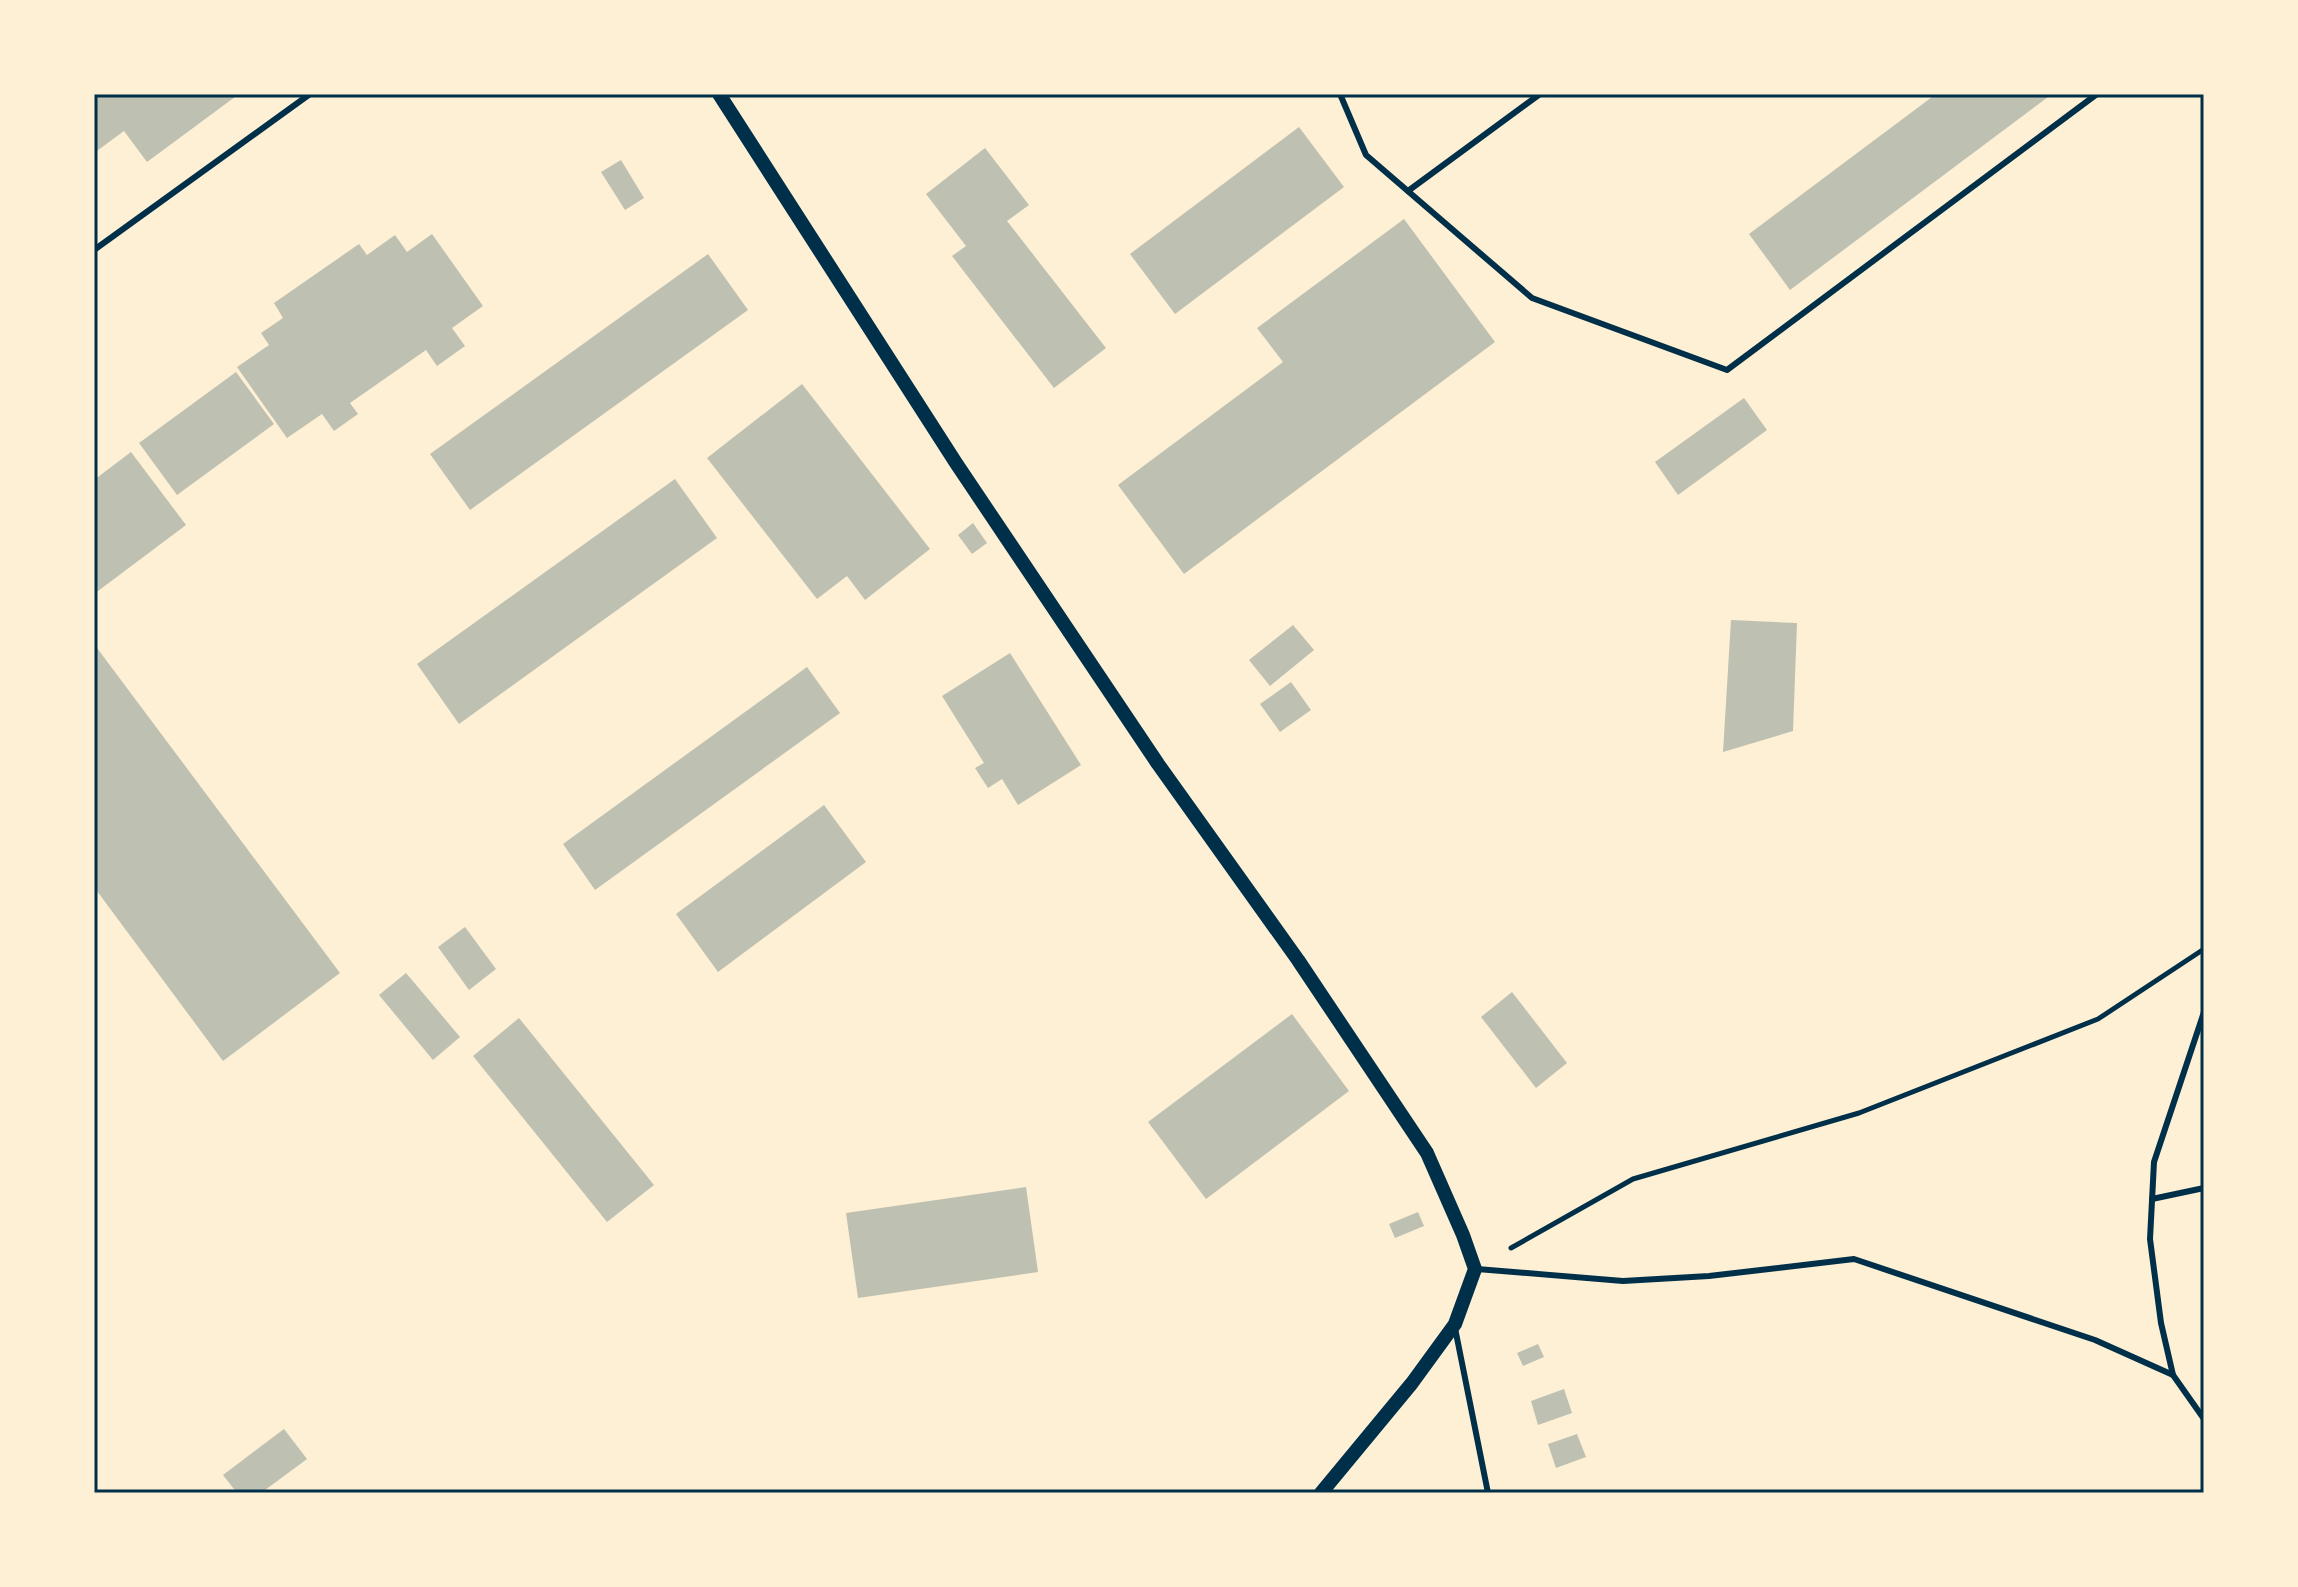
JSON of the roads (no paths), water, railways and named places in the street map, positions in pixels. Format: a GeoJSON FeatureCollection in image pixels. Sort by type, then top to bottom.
{"type":"FeatureCollection","features":[{"type":"Feature","properties":{"kind":"street"},"geometry":{"type":"LineString","coordinates":[[719,94],[956,463],[1158,764],[1298,960],[1427,1153],[1475,1269],[1455,1324],[1412,1383],[1321,1493]]}},
{"type":"Feature","properties":{"kind":"lane"},"geometry":{"type":"LineString","coordinates":[[94,250],[310,94]]}},
{"type":"Feature","properties":{"kind":"lane"},"geometry":{"type":"LineString","coordinates":[[1340,94],[1366,155],[1532,298],[1727,370],[2097,94]]}},
{"type":"Feature","properties":{"kind":"lane"},"geometry":{"type":"LineString","coordinates":[[1408,191],[1540,94]]}},
{"type":"Feature","properties":{"kind":"lane"},"geometry":{"type":"LineString","coordinates":[[2204,1012],[2154,1162],[2150,1239],[2161,1323],[2173,1375],[2204,1419]]}},
{"type":"Feature","properties":{"kind":"lane"},"geometry":{"type":"LineString","coordinates":[[2152,1199],[2204,1188]]}},
{"type":"Feature","properties":{"kind":"lane"},"geometry":{"type":"LineString","coordinates":[[1475,1269],[1623,1281],[1709,1276],[1854,1259],[2095,1340],[2173,1375]]}},
{"type":"Feature","properties":{"kind":"lane"},"geometry":{"type":"LineString","coordinates":[[1455,1324],[1488,1493]]}}]}
